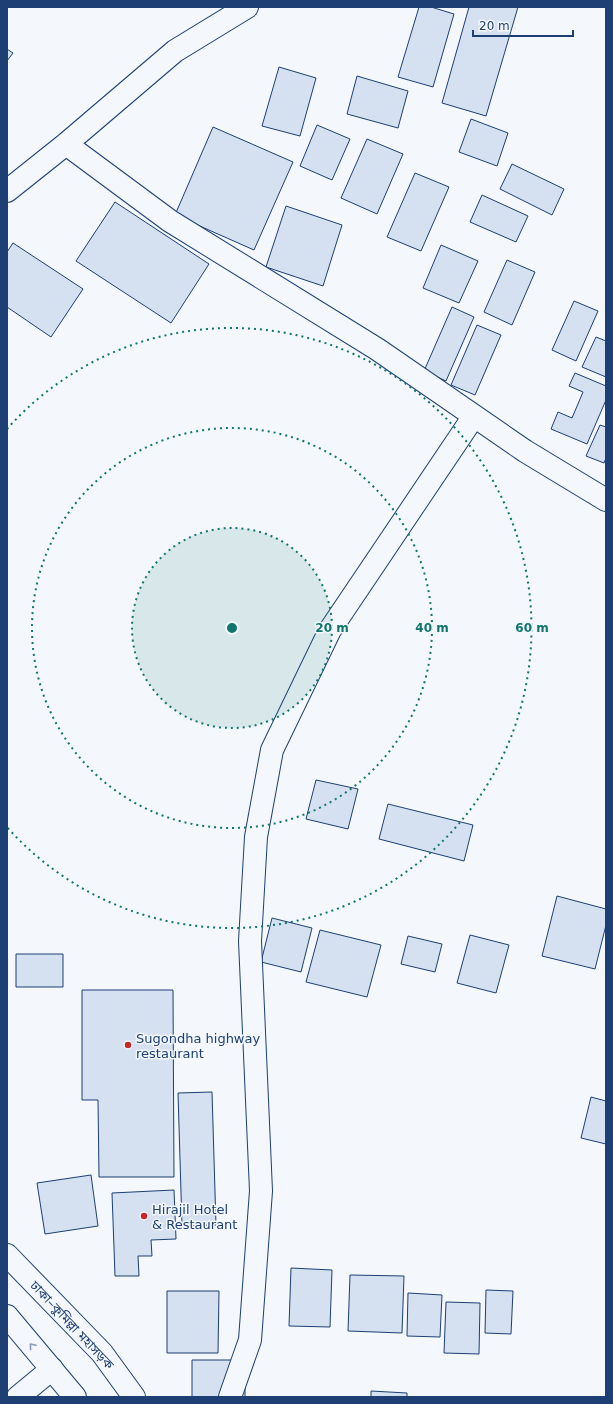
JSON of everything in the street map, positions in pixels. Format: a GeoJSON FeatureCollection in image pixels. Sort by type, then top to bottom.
{"type":"FeatureCollection","features":[{"type":"Feature","properties":{"kind":"main road"},"geometry":{"type":"LineString","coordinates":[[7,192],[175,51],[247,7]]}},
{"type":"Feature","properties":{"kind":"main road"},"geometry":{"type":"LineString","coordinates":[[66,144],[170,221],[377,349],[525,451],[606,500]]}},
{"type":"Feature","properties":{"kind":"main road"},"geometry":{"type":"LineString","coordinates":[[230,1397],[250,1340],[261,1191],[250,941],[256,837],[272,750],[330,630],[474,416]]}},
{"type":"Feature","properties":{"kind":"main road","name":"ঢাকা–কুমিল্লা মহাসড়ক"},"geometry":{"type":"LineString","coordinates":[[7,1255],[102,1353],[134,1397]]}},
{"type":"Feature","properties":{"kind":"main road"},"geometry":{"type":"LineString","coordinates":[[7,1316],[75,1397]]}},
{"type":"Feature","properties":{"kind":"main road"},"geometry":{"type":"LineString","coordinates":[[18,1397],[52,1369]]}},
{"type":"Feature","properties":{"kind":"building"},"geometry":{"type":"Polygon","coordinates":[[[419,7],[431,7],[454,14],[433,87],[398,77],[419,7]]]}},
{"type":"Feature","properties":{"kind":"building"},"geometry":{"type":"Polygon","coordinates":[[[469,7],[518,7],[486,116],[442,103],[469,7]]]}},
{"type":"Feature","properties":{"kind":"building"},"geometry":{"type":"Polygon","coordinates":[[[7,49],[13,53],[7,61],[7,49]]]}},
{"type":"Feature","properties":{"kind":"building"},"geometry":{"type":"Polygon","coordinates":[[[279,67],[316,78],[300,136],[262,126],[279,67]]]}},
{"type":"Feature","properties":{"kind":"building"},"geometry":{"type":"Polygon","coordinates":[[[357,76],[408,91],[398,128],[347,114],[357,76]]]}},
{"type":"Feature","properties":{"kind":"building"},"geometry":{"type":"Polygon","coordinates":[[[471,119],[508,133],[497,166],[459,152],[471,119]]]}},
{"type":"Feature","properties":{"kind":"building"},"geometry":{"type":"Polygon","coordinates":[[[317,125],[350,139],[332,180],[300,166],[317,125]]]}},
{"type":"Feature","properties":{"kind":"building"},"geometry":{"type":"Polygon","coordinates":[[[213,127],[293,162],[254,250],[175,215],[213,127]]]}},
{"type":"Feature","properties":{"kind":"building"},"geometry":{"type":"Polygon","coordinates":[[[367,139],[403,154],[377,214],[341,198],[367,139]]]}},
{"type":"Feature","properties":{"kind":"building"},"geometry":{"type":"Polygon","coordinates":[[[512,164],[564,189],[552,215],[500,189],[512,164]]]}},
{"type":"Feature","properties":{"kind":"building"},"geometry":{"type":"Polygon","coordinates":[[[415,173],[449,187],[421,251],[387,237],[415,173]]]}},
{"type":"Feature","properties":{"kind":"building"},"geometry":{"type":"Polygon","coordinates":[[[482,195],[528,216],[516,242],[470,222],[482,195]]]}},
{"type":"Feature","properties":{"kind":"building"},"geometry":{"type":"Polygon","coordinates":[[[115,202],[209,264],[171,323],[76,261],[115,202]]]}},
{"type":"Feature","properties":{"kind":"building"},"geometry":{"type":"Polygon","coordinates":[[[286,206],[342,225],[323,286],[266,267],[286,206]]]}},
{"type":"Feature","properties":{"kind":"building"},"geometry":{"type":"Polygon","coordinates":[[[13,243],[83,289],[51,337],[7,307],[7,252],[13,243]]]}},
{"type":"Feature","properties":{"kind":"building"},"geometry":{"type":"Polygon","coordinates":[[[441,245],[478,261],[459,303],[423,288],[441,245]]]}},
{"type":"Feature","properties":{"kind":"building"},"geometry":{"type":"Polygon","coordinates":[[[507,260],[535,272],[512,325],[484,312],[507,260]]]}},
{"type":"Feature","properties":{"kind":"building"},"geometry":{"type":"Polygon","coordinates":[[[574,301],[598,311],[576,361],[552,350],[574,301]]]}},
{"type":"Feature","properties":{"kind":"building"},"geometry":{"type":"Polygon","coordinates":[[[452,307],[474,317],[446,381],[424,371],[452,307]]]}},
{"type":"Feature","properties":{"kind":"building"},"geometry":{"type":"Polygon","coordinates":[[[477,325],[501,335],[475,395],[451,385],[477,325]]]}},
{"type":"Feature","properties":{"kind":"building"},"geometry":{"type":"Polygon","coordinates":[[[596,337],[606,341],[606,377],[582,367],[596,337]]]}},
{"type":"Feature","properties":{"kind":"building"},"geometry":{"type":"Polygon","coordinates":[[[575,373],[606,386],[606,400],[587,444],[551,429],[558,412],[572,418],[583,392],[569,386],[575,373]]]}},
{"type":"Feature","properties":{"kind":"building"},"geometry":{"type":"Polygon","coordinates":[[[600,425],[606,427],[606,458],[604,463],[586,456],[600,425]]]}},
{"type":"Feature","properties":{"kind":"building"},"geometry":{"type":"Polygon","coordinates":[[[316,780],[358,789],[348,829],[306,819],[316,780]]]}},
{"type":"Feature","properties":{"kind":"building"},"geometry":{"type":"Polygon","coordinates":[[[388,804],[473,825],[464,861],[379,839],[388,804]]]}},
{"type":"Feature","properties":{"kind":"building"},"geometry":{"type":"Polygon","coordinates":[[[557,896],[606,909],[606,925],[595,969],[542,956],[557,896]]]}},
{"type":"Feature","properties":{"kind":"building"},"geometry":{"type":"Polygon","coordinates":[[[272,918],[312,928],[301,972],[261,962],[272,918]]]}},
{"type":"Feature","properties":{"kind":"building"},"geometry":{"type":"Polygon","coordinates":[[[320,930],[381,945],[367,997],[306,982],[320,930]]]}},
{"type":"Feature","properties":{"kind":"building"},"geometry":{"type":"Polygon","coordinates":[[[470,935],[509,945],[496,993],[457,983],[470,935]]]}},
{"type":"Feature","properties":{"kind":"building"},"geometry":{"type":"Polygon","coordinates":[[[408,936],[442,944],[435,972],[401,964],[408,936]]]}},
{"type":"Feature","properties":{"kind":"building"},"geometry":{"type":"Polygon","coordinates":[[[16,954],[63,954],[63,987],[16,987],[16,954]]]}},
{"type":"Feature","properties":{"kind":"building","name":"Sugondha highway restaurant"},"geometry":{"type":"Polygon","coordinates":[[[82,990],[173,990],[174,1177],[99,1177],[98,1100],[82,1100],[82,990]]]}},
{"type":"Feature","properties":{"kind":"building"},"geometry":{"type":"Polygon","coordinates":[[[212,1092],[216,1225],[182,1226],[178,1093],[212,1092]]]}},
{"type":"Feature","properties":{"kind":"building"},"geometry":{"type":"Polygon","coordinates":[[[591,1097],[606,1101],[606,1144],[581,1138],[591,1097]]]}},
{"type":"Feature","properties":{"kind":"building"},"geometry":{"type":"Polygon","coordinates":[[[91,1175],[98,1226],[45,1234],[37,1183],[91,1175]]]}},
{"type":"Feature","properties":{"kind":"building","name":"Hirajil Hotel & Restaurant"},"geometry":{"type":"Polygon","coordinates":[[[174,1190],[176,1239],[151,1240],[152,1256],[138,1256],[139,1276],[115,1276],[112,1193],[174,1190]]]}},
{"type":"Feature","properties":{"kind":"building"},"geometry":{"type":"Polygon","coordinates":[[[291,1268],[332,1270],[330,1327],[289,1326],[291,1268]]]}},
{"type":"Feature","properties":{"kind":"building"},"geometry":{"type":"Polygon","coordinates":[[[350,1275],[404,1276],[402,1333],[348,1331],[350,1275]]]}},
{"type":"Feature","properties":{"kind":"building"},"geometry":{"type":"Polygon","coordinates":[[[486,1290],[513,1291],[511,1334],[485,1333],[486,1290]]]}},
{"type":"Feature","properties":{"kind":"building"},"geometry":{"type":"Polygon","coordinates":[[[167,1291],[219,1291],[218,1353],[167,1353],[167,1291]]]}},
{"type":"Feature","properties":{"kind":"building"},"geometry":{"type":"Polygon","coordinates":[[[408,1293],[442,1295],[440,1337],[407,1336],[408,1293]]]}},
{"type":"Feature","properties":{"kind":"building"},"geometry":{"type":"Polygon","coordinates":[[[446,1302],[480,1303],[479,1354],[444,1353],[446,1302]]]}},
{"type":"Feature","properties":{"kind":"building"},"geometry":{"type":"Polygon","coordinates":[[[192,1360],[245,1360],[245,1397],[192,1397],[192,1360]]]}},
{"type":"Feature","properties":{"kind":"building"},"geometry":{"type":"Polygon","coordinates":[[[371,1391],[407,1393],[407,1397],[371,1397],[371,1391]]]}},
{"type":"Feature","properties":{"kind":"place","name":"Sugondha highway restaurant"},"geometry":{"type":"Point","coordinates":[128,1045]}},
{"type":"Feature","properties":{"kind":"place","name":"Hirajil Hotel & Restaurant"},"geometry":{"type":"Point","coordinates":[144,1216]}}]}
